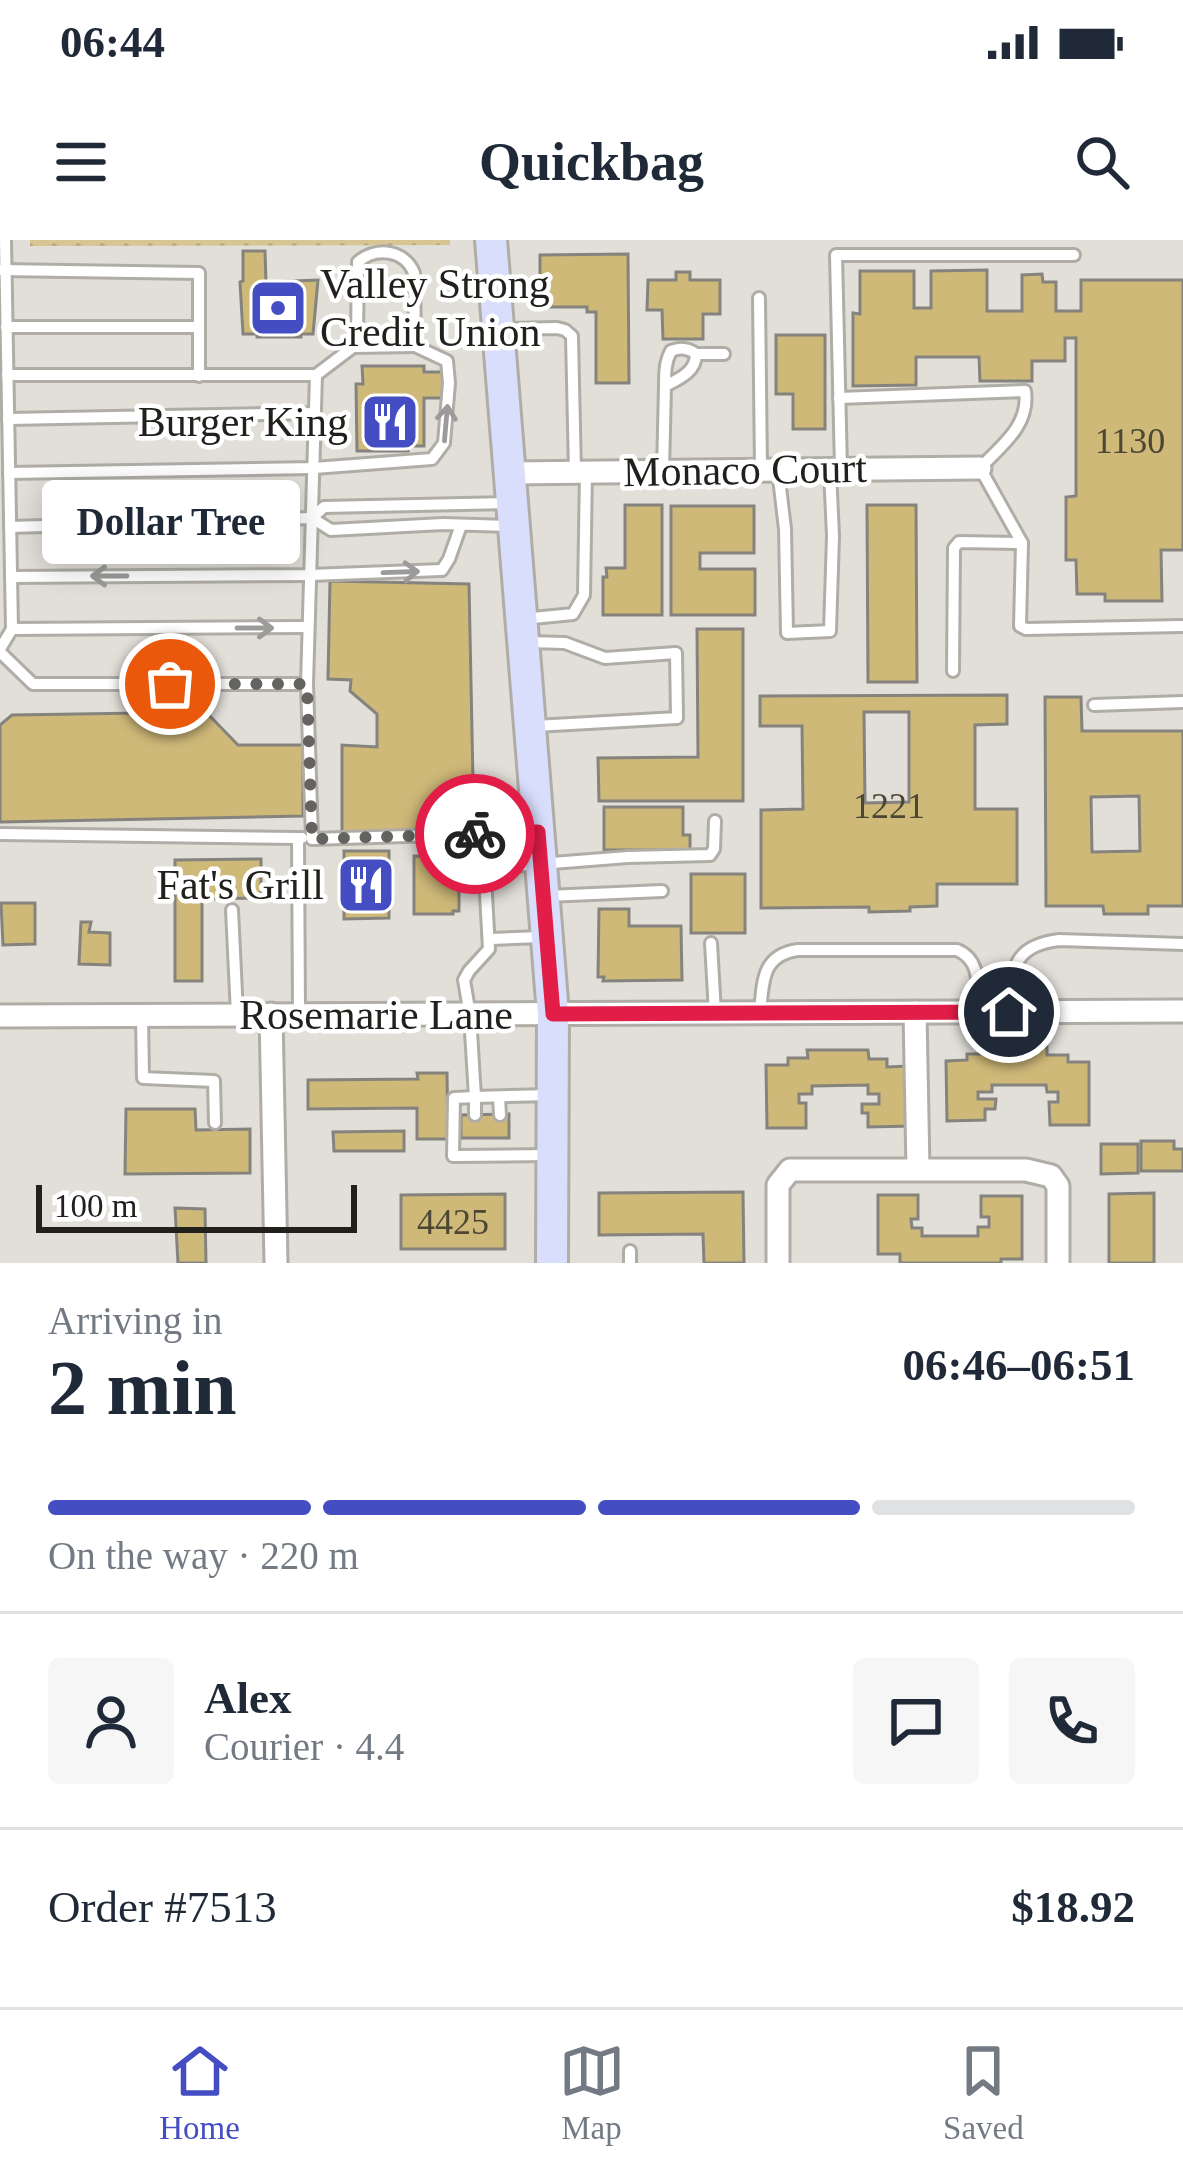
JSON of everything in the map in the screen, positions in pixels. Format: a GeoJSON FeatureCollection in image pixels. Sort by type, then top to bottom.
{"type":"FeatureCollection","features":[{"type":"Feature","properties":{"kind":"main road"},"geometry":{"type":"LineString","coordinates":[[491,240],[553,1014],[552,1263]]}},
{"type":"Feature","properties":{"kind":"street","name":"Monaco Court"},"geometry":{"type":"LineString","coordinates":[[512,501],[581,472],[980,468]]}},
{"type":"Feature","properties":{"kind":"street","name":"Rosemarie Lane"},"geometry":{"type":"LineString","coordinates":[[0,1016],[1183,1011]]}},
{"type":"Feature","properties":{"kind":"street"},"geometry":{"type":"LineString","coordinates":[[915,1012],[918,1168]]}},
{"type":"Feature","properties":{"kind":"street"},"geometry":{"type":"LineString","coordinates":[[271,1014],[276,1263]]}},
{"type":"Feature","properties":{"kind":"street"},"geometry":{"type":"LineString","coordinates":[[778,1263],[778,1185],[790,1170],[918,1168],[1041,1171],[1056,1179],[1058,1263]]}},
{"type":"Feature","properties":{"kind":"lane"},"geometry":{"type":"LineString","coordinates":[[5,240],[12,629],[0,650],[33,685],[307,684]]}},
{"type":"Feature","properties":{"kind":"lane"},"geometry":{"type":"LineString","coordinates":[[7,375],[316,375],[353,347],[358,262],[371,253],[400,254],[412,265],[415,346]]}},
{"type":"Feature","properties":{"kind":"lane"},"geometry":{"type":"LineString","coordinates":[[759,298],[769,470],[785,529],[787,633],[830,631],[839,398],[836,255],[1074,255]]}},
{"type":"Feature","properties":{"kind":"lane"},"geometry":{"type":"LineString","coordinates":[[3,270],[199,273],[199,376]]}},
{"type":"Feature","properties":{"kind":"lane"},"geometry":{"type":"LineString","coordinates":[[6,327],[199,327]]}},
{"type":"Feature","properties":{"kind":"lane"},"geometry":{"type":"LineString","coordinates":[[498,329],[557,328],[572,336],[584,595],[573,614],[523,630]]}},
{"type":"Feature","properties":{"kind":"lane"},"geometry":{"type":"LineString","coordinates":[[9,473],[314,468],[432,459],[444,443],[447,361],[415,346],[353,347]]}},
{"type":"Feature","properties":{"kind":"lane"},"geometry":{"type":"LineString","coordinates":[[663,471],[665,386],[671,350],[724,354]]}},
{"type":"Feature","properties":{"kind":"lane"},"geometry":{"type":"LineString","coordinates":[[665,386],[691,369],[697,354]]}},
{"type":"Feature","properties":{"kind":"lane"},"geometry":{"type":"LineString","coordinates":[[299,1014],[316,375]]}},
{"type":"Feature","properties":{"kind":"lane"},"geometry":{"type":"LineString","coordinates":[[839,398],[1025,391],[1020,427],[980,468],[1022,543],[1020,626],[1182,626]]}},
{"type":"Feature","properties":{"kind":"lane"},"geometry":{"type":"LineString","coordinates":[[8,419],[315,413]]}},
{"type":"Feature","properties":{"kind":"lane"},"geometry":{"type":"LineString","coordinates":[[312,518],[324,507],[512,501]]}},
{"type":"Feature","properties":{"kind":"lane"},"geometry":{"type":"LineString","coordinates":[[10,527],[312,518],[331,530],[461,525],[512,501]]}},
{"type":"Feature","properties":{"kind":"lane"},"geometry":{"type":"LineString","coordinates":[[11,577],[442,570],[461,525]]}},
{"type":"Feature","properties":{"kind":"lane"},"geometry":{"type":"LineString","coordinates":[[953,671],[954,548],[959,542],[1022,543]]}},
{"type":"Feature","properties":{"kind":"lane"},"geometry":{"type":"LineString","coordinates":[[12,629],[308,627]]}},
{"type":"Feature","properties":{"kind":"lane"},"geometry":{"type":"LineString","coordinates":[[523,630],[605,658],[676,653],[677,718],[530,726]]}},
{"type":"Feature","properties":{"kind":"lane"},"geometry":{"type":"LineString","coordinates":[[1094,705],[1183,702]]}},
{"type":"Feature","properties":{"kind":"lane"},"geometry":{"type":"LineString","coordinates":[[0,834],[305,839],[540,847],[628,856],[710,855],[715,820]]}},
{"type":"Feature","properties":{"kind":"lane"},"geometry":{"type":"LineString","coordinates":[[475,1115],[464,980],[489,949],[485,878],[489,868],[540,847]]}},
{"type":"Feature","properties":{"kind":"lane"},"geometry":{"type":"LineString","coordinates":[[544,896],[662,891]]}},
{"type":"Feature","properties":{"kind":"lane"},"geometry":{"type":"LineString","coordinates":[[232,910],[237,1015]]}},
{"type":"Feature","properties":{"kind":"lane"},"geometry":{"type":"LineString","coordinates":[[490,939],[547,937]]}},
{"type":"Feature","properties":{"kind":"lane"},"geometry":{"type":"LineString","coordinates":[[711,943],[716,1013]]}},
{"type":"Feature","properties":{"kind":"lane"},"geometry":{"type":"LineString","coordinates":[[1009,1012],[1018,958],[1039,943],[1183,944]]}},
{"type":"Feature","properties":{"kind":"lane"},"geometry":{"type":"LineString","coordinates":[[760,1013],[764,979],[777,956],[798,950],[949,949],[966,953],[976,966],[979,1012]]}},
{"type":"Feature","properties":{"kind":"lane"},"geometry":{"type":"LineString","coordinates":[[142,1015],[143,1078],[214,1081],[215,1124]]}},
{"type":"Feature","properties":{"kind":"lane"},"geometry":{"type":"LineString","coordinates":[[552,1095],[454,1097],[453,1156],[552,1155]]}},
{"type":"Feature","properties":{"kind":"lane"},"geometry":{"type":"LineString","coordinates":[[499,1097],[500,1115]]}},
{"type":"Feature","properties":{"kind":"lane"},"geometry":{"type":"LineString","coordinates":[[476,1138],[477,1156]]}},
{"type":"Feature","properties":{"kind":"lane"},"geometry":{"type":"LineString","coordinates":[[500,1138],[502,1155]]}},
{"type":"Feature","properties":{"kind":"shaded area"},"geometry":{"type":"Polygon","coordinates":[[[30,240],[450,240],[450,245],[30,246],[30,240]]]}},
{"type":"Feature","properties":{"kind":"building","name":"Valley Strong Credit Union"},"geometry":{"type":"Polygon","coordinates":[[[243,251],[265,251],[266,282],[318,280],[313,334],[243,334],[243,251]]]}},
{"type":"Feature","properties":{"kind":"building"},"geometry":{"type":"Polygon","coordinates":[[[628,254],[629,383],[596,383],[596,312],[587,312],[587,307],[540,307],[540,255],[628,254]]]}},
{"type":"Feature","properties":{"kind":"building"},"geometry":{"type":"Polygon","coordinates":[[[987,270],[987,311],[1022,311],[1022,275],[1042,274],[1043,282],[1056,282],[1056,311],[1081,311],[1081,280],[1183,280],[1183,550],[1161,550],[1162,601],[1105,601],[1105,594],[1077,594],[1076,560],[1066,560],[1066,497],[1076,496],[1076,338],[1065,338],[1065,361],[1032,361],[1032,381],[980,381],[979,357],[916,357],[916,385],[853,386],[853,313],[860,314],[860,271],[914,271],[914,308],[931,308],[931,271],[987,270]]]}},
{"type":"Feature","properties":{"kind":"building"},"geometry":{"type":"Polygon","coordinates":[[[676,272],[690,272],[690,280],[720,280],[720,314],[703,314],[703,339],[663,339],[662,310],[647,310],[648,280],[676,280],[676,272]]]}},
{"type":"Feature","properties":{"kind":"building"},"geometry":{"type":"Polygon","coordinates":[[[776,335],[825,335],[825,429],[793,429],[793,394],[776,394],[776,335]]]}},
{"type":"Feature","properties":{"kind":"building","name":"Burger King"},"geometry":{"type":"Polygon","coordinates":[[[362,366],[424,366],[424,372],[446,372],[446,398],[424,398],[424,446],[407,446],[408,451],[357,451],[356,384],[363,384],[362,366]]]}},
{"type":"Feature","properties":{"kind":"building"},"geometry":{"type":"Polygon","coordinates":[[[625,505],[662,505],[662,615],[603,615],[606,568],[625,568],[625,505]]]}},
{"type":"Feature","properties":{"kind":"building"},"geometry":{"type":"Polygon","coordinates":[[[867,505],[916,505],[917,682],[868,682],[867,505]]]}},
{"type":"Feature","properties":{"kind":"building"},"geometry":{"type":"Polygon","coordinates":[[[671,506],[754,506],[754,553],[700,553],[700,569],[755,569],[755,615],[671,615],[671,506]]]}},
{"type":"Feature","properties":{"kind":"building"},"geometry":{"type":"Polygon","coordinates":[[[330,581],[469,584],[474,831],[342,834],[342,745],[377,747],[377,714],[350,691],[351,680],[328,679],[330,581]]]}},
{"type":"Feature","properties":{"kind":"building"},"geometry":{"type":"Polygon","coordinates":[[[697,629],[743,629],[743,801],[599,801],[598,758],[698,757],[697,629]]]}},
{"type":"Feature","properties":{"kind":"building"},"geometry":{"type":"Polygon","coordinates":[[[1007,695],[1007,724],[975,725],[975,809],[1017,809],[1017,884],[937,884],[937,906],[910,907],[910,911],[761,908],[761,810],[803,809],[802,726],[760,726],[760,696],[1007,695]],[[864,712],[865,803],[909,802],[909,712],[864,712]]]}},
{"type":"Feature","properties":{"kind":"building"},"geometry":{"type":"Polygon","coordinates":[[[1045,697],[1081,697],[1082,731],[1183,731],[1183,906],[1148,906],[1148,914],[1104,914],[1103,906],[1046,906],[1045,697]],[[1139,796],[1091,797],[1092,852],[1140,851],[1139,796]]]}},
{"type":"Feature","properties":{"kind":"building"},"geometry":{"type":"Polygon","coordinates":[[[206,712],[238,745],[303,745],[303,816],[0,822],[0,725],[12,715],[206,712]]]}},
{"type":"Feature","properties":{"kind":"building"},"geometry":{"type":"Polygon","coordinates":[[[604,807],[683,807],[683,835],[690,835],[690,850],[604,850],[604,807]]]}},
{"type":"Feature","properties":{"kind":"building","name":"Fat's Grill"},"geometry":{"type":"Polygon","coordinates":[[[344,851],[389,851],[389,918],[344,919],[344,851]]]}},
{"type":"Feature","properties":{"kind":"building"},"geometry":{"type":"Polygon","coordinates":[[[414,856],[459,858],[459,911],[414,914],[414,856]]]}},
{"type":"Feature","properties":{"kind":"building"},"geometry":{"type":"Polygon","coordinates":[[[261,859],[261,898],[202,899],[202,981],[175,981],[175,860],[261,859]]]}},
{"type":"Feature","properties":{"kind":"building"},"geometry":{"type":"Polygon","coordinates":[[[691,874],[745,874],[745,933],[691,933],[691,874]]]}},
{"type":"Feature","properties":{"kind":"building"},"geometry":{"type":"Polygon","coordinates":[[[1,903],[35,903],[35,944],[3,945],[1,903]]]}},
{"type":"Feature","properties":{"kind":"building"},"geometry":{"type":"Polygon","coordinates":[[[599,909],[629,909],[629,926],[681,926],[682,980],[603,981],[604,977],[598,977],[599,909]]]}},
{"type":"Feature","properties":{"kind":"building"},"geometry":{"type":"Polygon","coordinates":[[[81,922],[91,922],[89,932],[110,933],[110,965],[79,964],[81,922]]]}},
{"type":"Feature","properties":{"kind":"building"},"geometry":{"type":"Polygon","coordinates":[[[987,1047],[1047,1047],[1047,1055],[1089,1062],[1089,1125],[1050,1125],[1049,1102],[1058,1102],[1058,1092],[1047,1092],[1046,1085],[992,1085],[992,1092],[978,1092],[978,1099],[996,1099],[995,1109],[985,1109],[985,1120],[947,1121],[946,1061],[988,1054],[987,1047]]]}},
{"type":"Feature","properties":{"kind":"building"},"geometry":{"type":"Polygon","coordinates":[[[807,1050],[868,1050],[869,1059],[887,1059],[887,1067],[909,1066],[912,1126],[868,1127],[862,1104],[879,1104],[879,1094],[868,1094],[868,1085],[812,1086],[812,1094],[799,1094],[799,1103],[806,1103],[806,1128],[767,1128],[766,1065],[788,1065],[788,1058],[808,1058],[807,1050]]]}},
{"type":"Feature","properties":{"kind":"building"},"geometry":{"type":"Polygon","coordinates":[[[417,1073],[447,1073],[448,1139],[417,1139],[417,1108],[308,1109],[308,1080],[418,1079],[417,1073]]]}},
{"type":"Feature","properties":{"kind":"building"},"geometry":{"type":"Polygon","coordinates":[[[126,1109],[195,1109],[196,1130],[250,1129],[250,1173],[125,1174],[126,1109]]]}},
{"type":"Feature","properties":{"kind":"building"},"geometry":{"type":"Polygon","coordinates":[[[509,1114],[509,1138],[461,1138],[461,1115],[509,1114]]]}},
{"type":"Feature","properties":{"kind":"building"},"geometry":{"type":"Polygon","coordinates":[[[404,1131],[404,1151],[334,1151],[333,1132],[404,1131]]]}},
{"type":"Feature","properties":{"kind":"building"},"geometry":{"type":"Polygon","coordinates":[[[1141,1141],[1174,1141],[1174,1149],[1183,1149],[1183,1171],[1141,1171],[1141,1141]]]}},
{"type":"Feature","properties":{"kind":"building"},"geometry":{"type":"Polygon","coordinates":[[[1101,1144],[1138,1144],[1138,1173],[1101,1174],[1101,1144]]]}},
{"type":"Feature","properties":{"kind":"building"},"geometry":{"type":"Polygon","coordinates":[[[743,1192],[744,1263],[704,1263],[703,1234],[599,1235],[599,1193],[743,1192]]]}},
{"type":"Feature","properties":{"kind":"building"},"geometry":{"type":"Polygon","coordinates":[[[1154,1193],[1154,1263],[1109,1263],[1109,1194],[1154,1193]]]}},
{"type":"Feature","properties":{"kind":"building"},"geometry":{"type":"Polygon","coordinates":[[[505,1194],[505,1249],[401,1249],[401,1195],[505,1194]]]}},
{"type":"Feature","properties":{"kind":"building"},"geometry":{"type":"Polygon","coordinates":[[[878,1195],[918,1195],[918,1219],[911,1219],[912,1228],[922,1228],[922,1236],[978,1236],[978,1227],[989,1227],[989,1217],[981,1217],[981,1196],[1022,1196],[1022,1259],[900,1263],[900,1254],[878,1254],[878,1195]]]}},
{"type":"Feature","properties":{"kind":"building"},"geometry":{"type":"Polygon","coordinates":[[[175,1208],[205,1209],[206,1263],[178,1263],[175,1208]]]}},
{"type":"Feature","properties":{"kind":"way so far"},"geometry":{"type":"LineString","coordinates":[[170,684],[307,684],[312,839],[475,834]]}},
{"type":"Feature","properties":{"kind":"place","name":"Valley Strong Credit Union"},"geometry":{"type":"Point","coordinates":[278,308]}},
{"type":"Feature","properties":{"kind":"place","name":"Burger King"},"geometry":{"type":"Point","coordinates":[390,422]}},
{"type":"Feature","properties":{"kind":"place","name":"Dollar Tree"},"geometry":{"type":"Point","coordinates":[170,684]}},
{"type":"Feature","properties":{"kind":"place","name":"Fat's Grill"},"geometry":{"type":"Point","coordinates":[366,885]}},
{"type":"Feature","properties":{"kind":"route"},"geometry":{"type":"LineString","coordinates":[[475,834],[538,832],[553,1014],[1009,1012]]}}]}
